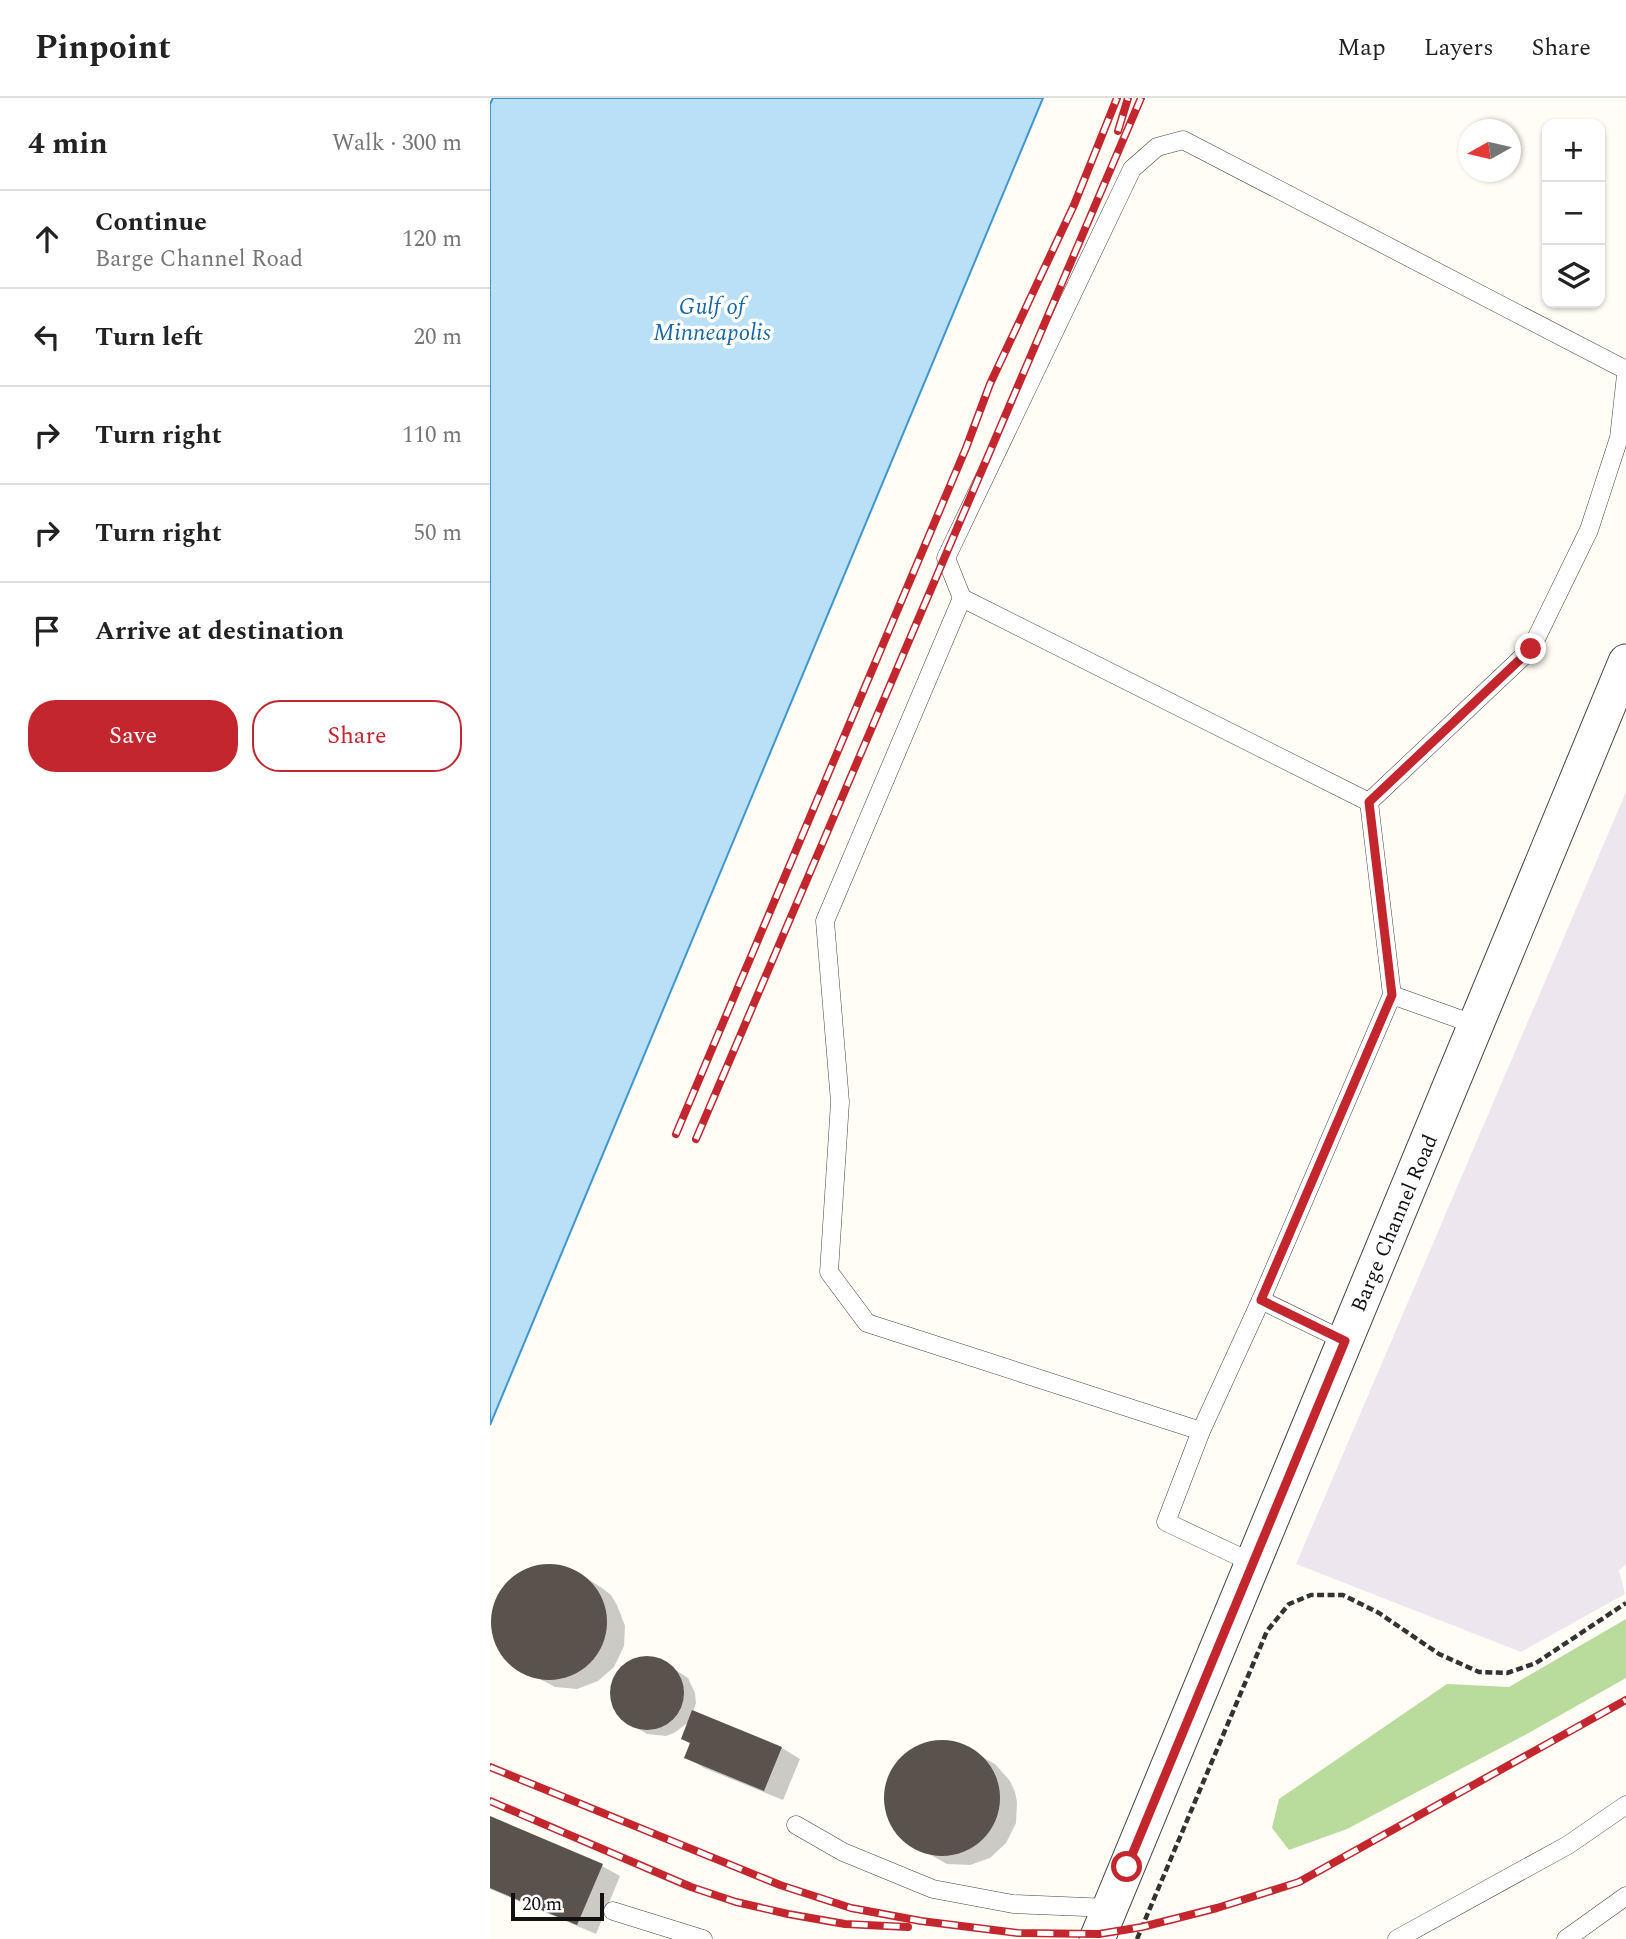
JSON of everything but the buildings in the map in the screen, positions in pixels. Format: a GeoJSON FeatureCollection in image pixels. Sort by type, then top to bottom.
{"type":"FeatureCollection","features":[{"type":"Feature","properties":{"kind":"street","name":"Barge Channel Road"},"geometry":{"type":"LineString","coordinates":[[1103,1923],[1626,662]]}},
{"type":"Feature","properties":{"kind":"lane"},"geometry":{"type":"LineString","coordinates":[[1183,140],[1626,373],[1619,438],[1589,530],[1531,649],[1369,802],[962,598],[946,558],[1132,169],[1157,147],[1183,140]]}},
{"type":"Feature","properties":{"kind":"lane"},"geometry":{"type":"LineString","coordinates":[[962,598],[825,921],[840,1102],[829,1272],[867,1323],[1201,1431]]}},
{"type":"Feature","properties":{"kind":"lane"},"geometry":{"type":"LineString","coordinates":[[1253,1563],[1166,1522],[1201,1431],[1261,1300],[1392,995],[1369,802]]}},
{"type":"Feature","properties":{"kind":"lane"},"geometry":{"type":"LineString","coordinates":[[1392,995],[1476,1025]]}},
{"type":"Feature","properties":{"kind":"lane"},"geometry":{"type":"LineString","coordinates":[[1261,1300],[1345,1341]]}},
{"type":"Feature","properties":{"kind":"lane"},"geometry":{"type":"LineString","coordinates":[[1397,1939],[1568,1845],[1626,1805]]}},
{"type":"Feature","properties":{"kind":"lane"},"geometry":{"type":"LineString","coordinates":[[796,1825],[842,1852],[933,1889],[1103,1923]]}},
{"type":"Feature","properties":{"kind":"lane"},"geometry":{"type":"LineString","coordinates":[[1566,1939],[1626,1896]]}},
{"type":"Feature","properties":{"kind":"lane"},"geometry":{"type":"LineString","coordinates":[[613,1910],[703,1939]]}},
{"type":"Feature","properties":{"kind":"path"},"geometry":{"type":"LineString","coordinates":[[1137,1939],[1267,1631],[1289,1604],[1311,1595],[1343,1595],[1379,1613],[1439,1654],[1479,1672],[1507,1673],[1536,1663],[1626,1604]]}},
{"type":"Feature","properties":{"kind":"shaded area"},"geometry":{"type":"Polygon","coordinates":[[[1626,792],[1626,1565],[1619,1570],[1625,1594],[1521,1652],[1296,1564],[1626,792]]]}},
{"type":"Feature","properties":{"kind":"green space"},"geometry":{"type":"Polygon","coordinates":[[[1626,1619],[1626,1678],[1347,1829],[1289,1850],[1272,1828],[1279,1799],[1447,1684],[1509,1687],[1626,1619]]]}},
{"type":"Feature","properties":{"kind":"water","name":"Gulf of Minneapolis"},"geometry":{"type":"Polygon","coordinates":[[[493,98],[1043,98],[490,1425],[490,104],[493,98]]]}},
{"type":"Feature","properties":{"kind":"railway"},"geometry":{"type":"LineString","coordinates":[[676,1134],[966,448],[990,384],[1074,205],[1117,98]]}},
{"type":"Feature","properties":{"kind":"railway"},"geometry":{"type":"LineString","coordinates":[[1118,131],[1128,98]]}},
{"type":"Feature","properties":{"kind":"railway"},"geometry":{"type":"LineString","coordinates":[[696,1139],[1141,98]]}},
{"type":"Feature","properties":{"kind":"railway"},"geometry":{"type":"LineString","coordinates":[[490,1767],[780,1885],[851,1908],[921,1921],[1018,1933],[1099,1934],[1142,1927],[1217,1908],[1299,1882],[1626,1700]]}},
{"type":"Feature","properties":{"kind":"railway"},"geometry":{"type":"LineString","coordinates":[[490,1801],[691,1887],[736,1902],[845,1924],[908,1927]]}},
{"type":"Feature","properties":{"kind":"route"},"geometry":{"type":"LineString","coordinates":[[1127,1867],[1345,1341],[1261,1300],[1392,995],[1369,802],[1531,649]]}}]}
